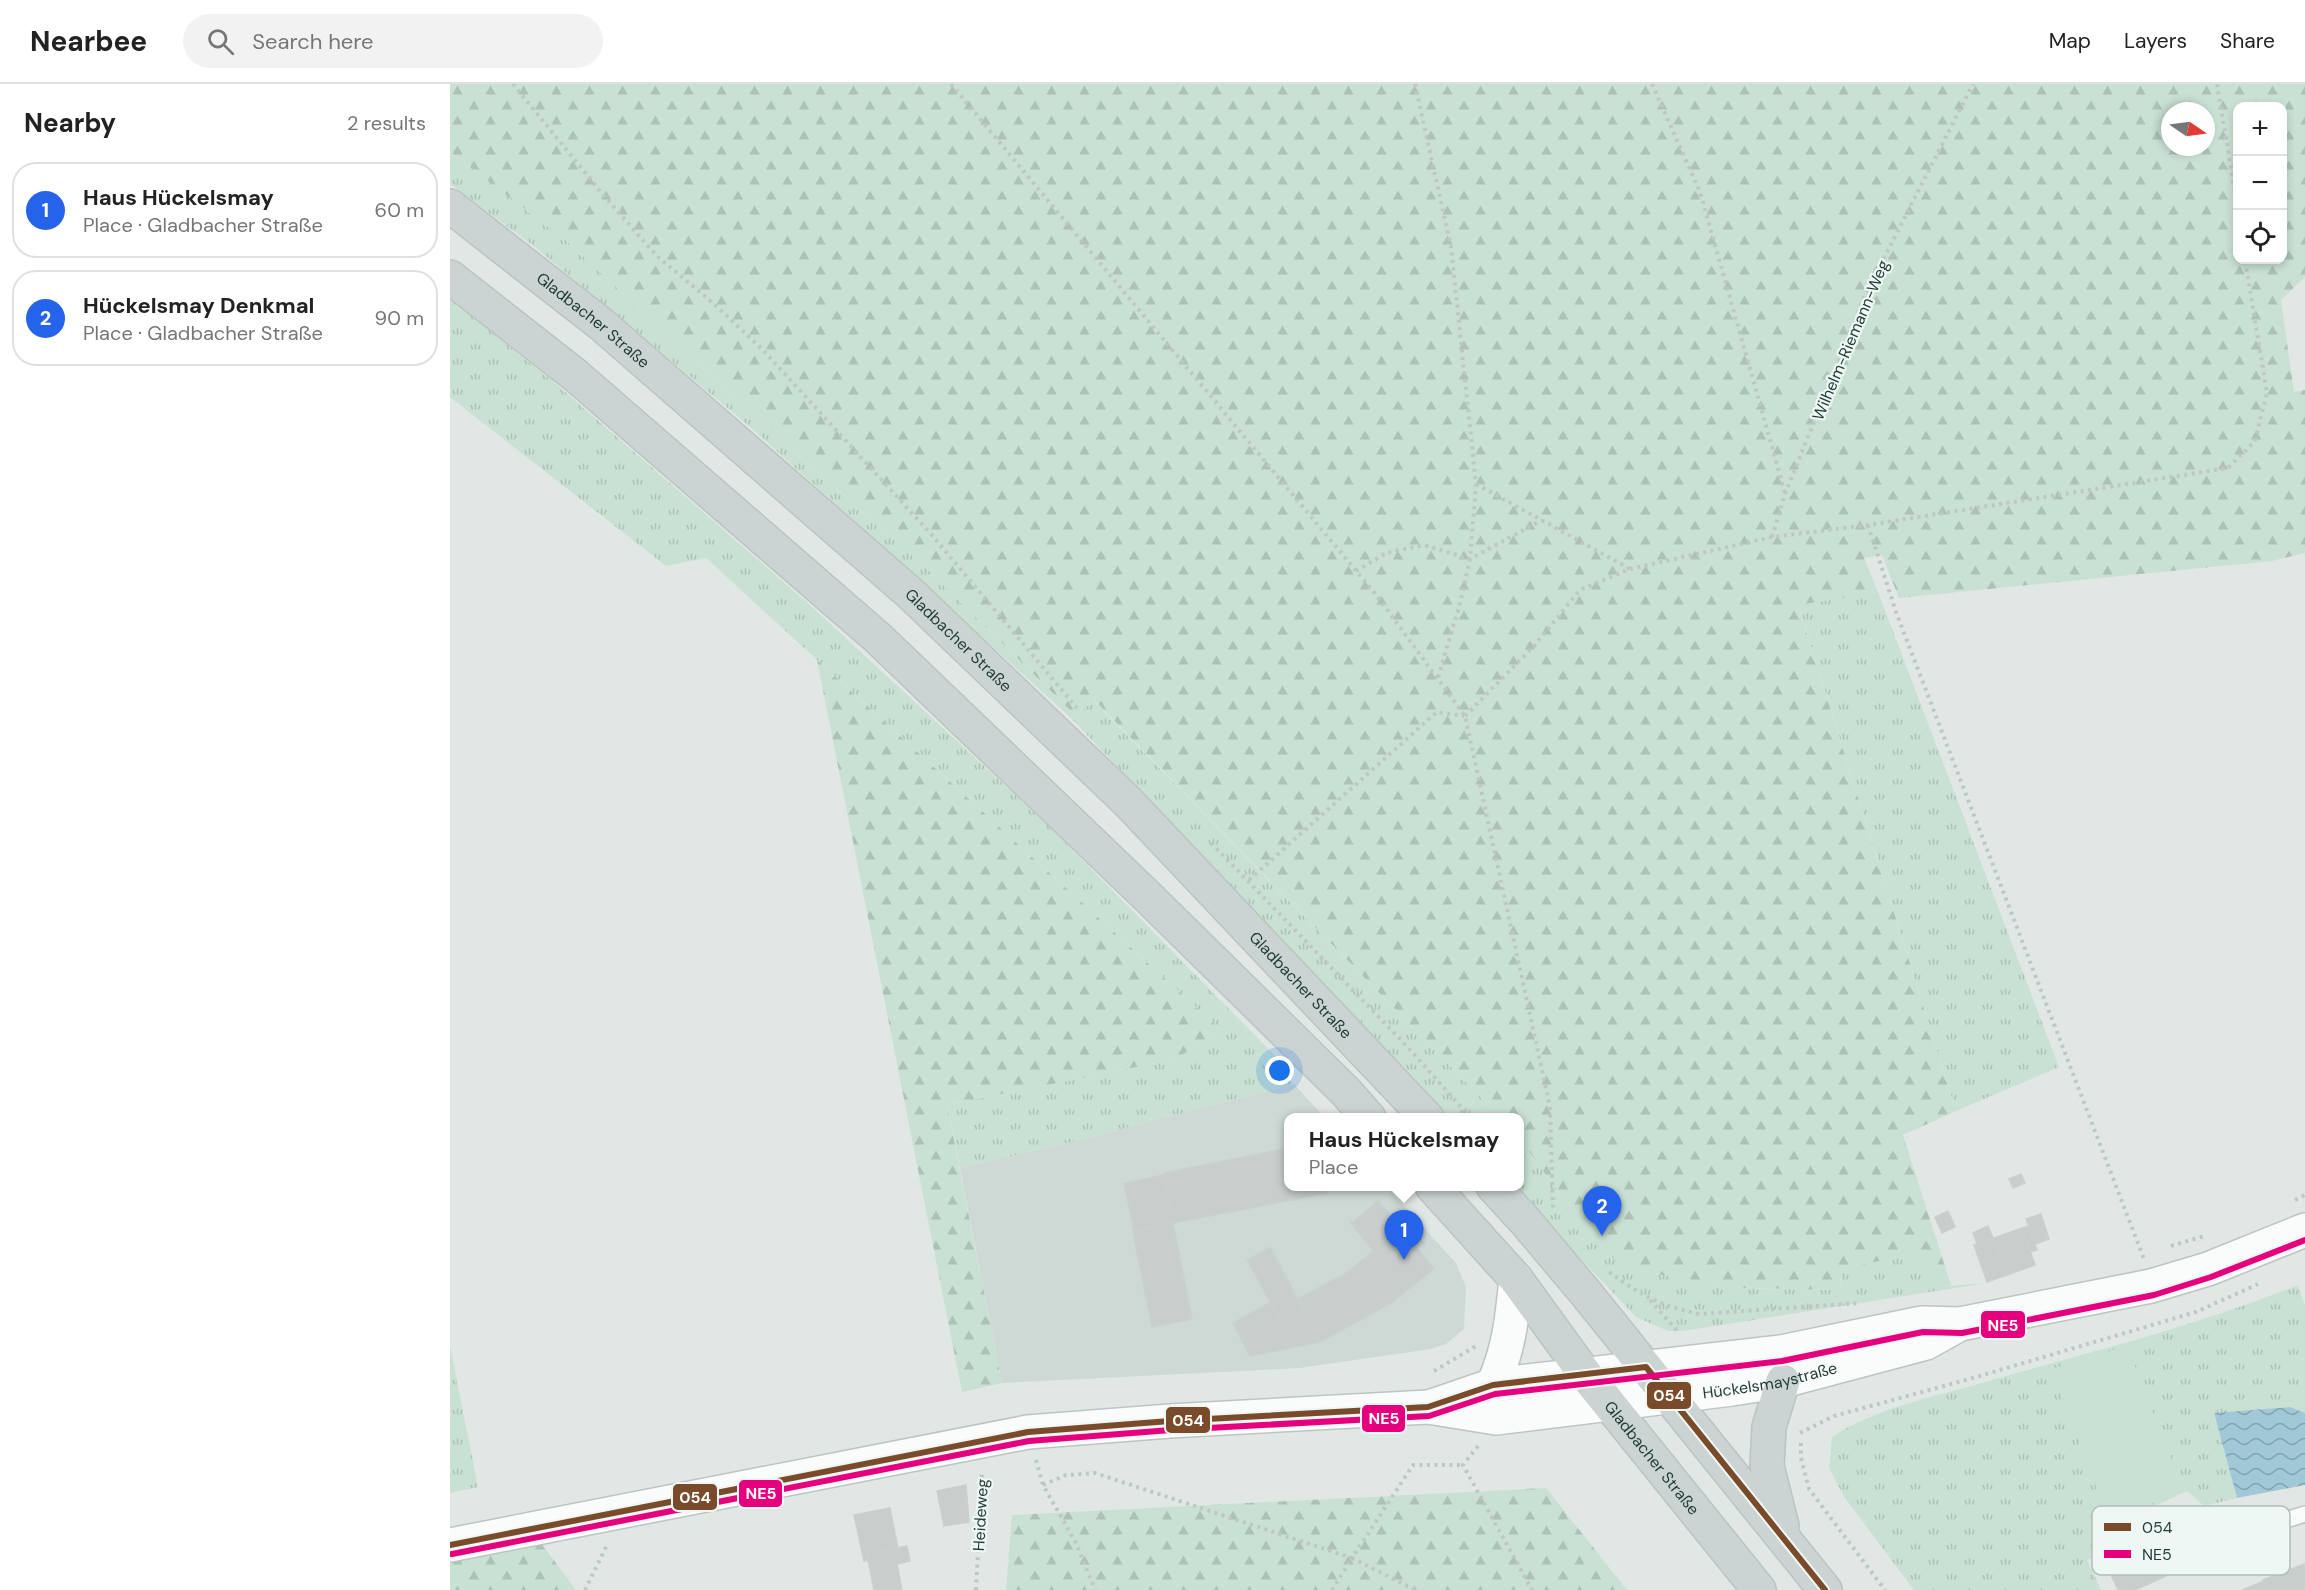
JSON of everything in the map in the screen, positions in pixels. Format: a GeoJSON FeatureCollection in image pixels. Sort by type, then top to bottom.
{"type":"FeatureCollection","features":[{"type":"Feature","properties":{"kind":"main road","name":"Gladbacher Straße"},"geometry":{"type":"LineString","coordinates":[[450,206],[601,324],[911,594],[1128,802],[1422,1113]]}},
{"type":"Feature","properties":{"kind":"main road"},"geometry":{"type":"LineString","coordinates":[[450,276],[575,375],[878,638],[1148,897],[1365,1113]]}},
{"type":"Feature","properties":{"kind":"main road","name":"Gladbacher Straße"},"geometry":{"type":"LineString","coordinates":[[1437,1191],[1516,1279],[1585,1374],[1759,1590]]}},
{"type":"Feature","properties":{"kind":"main road"},"geometry":{"type":"LineString","coordinates":[[1498,1191],[1646,1367],[1825,1590]]}},
{"type":"Feature","properties":{"kind":"main road","name":"Hückelsmaystraße"},"geometry":{"type":"LineString","coordinates":[[1428,1407],[1493,1385],[1781,1352],[1922,1323],[1960,1324],[2151,1286],[2208,1269],[2299,1230]]}},
{"type":"Feature","properties":{"kind":"main road"},"geometry":{"type":"LineString","coordinates":[[1493,1385],[1504,1360],[1512,1322],[1516,1279]]}},
{"type":"Feature","properties":{"kind":"main road","name":"Hückelsmaystraße"},"geometry":{"type":"LineString","coordinates":[[450,1545],[1028,1432],[1170,1421],[1428,1407],[1496,1418],[1783,1381],[1926,1343],[1960,1324]]}},
{"type":"Feature","properties":{"kind":"main road"},"geometry":{"type":"LineString","coordinates":[[1783,1381],[1769,1427],[1767,1466],[1784,1537]]}},
{"type":"Feature","properties":{"kind":"lane"},"geometry":{"type":"LineString","coordinates":[[2290,1519],[2305,1514]]}},
{"type":"Feature","properties":{"kind":"path"},"geometry":{"type":"LineString","coordinates":[[513,84],[604,196],[657,256],[713,303],[763,351],[931,534],[1078,710]]}},
{"type":"Feature","properties":{"kind":"path"},"geometry":{"type":"LineString","coordinates":[[951,84],[1356,571],[1465,716],[1550,1107],[1553,1209]]}},
{"type":"Feature","properties":{"kind":"path"},"geometry":{"type":"LineString","coordinates":[[1415,84],[1451,247],[1476,484],[1470,559],[1460,607],[1438,678]]}},
{"type":"Feature","properties":{"kind":"path"},"geometry":{"type":"LineString","coordinates":[[1652,84],[1700,192],[1785,494]]}},
{"type":"Feature","properties":{"kind":"path","name":"Wilhelm-Riemann-Weg"},"geometry":{"type":"LineString","coordinates":[[1773,537],[1785,494],[1866,295],[1973,84]]}},
{"type":"Feature","properties":{"kind":"path"},"geometry":{"type":"LineString","coordinates":[[2217,84],[2238,210]]}},
{"type":"Feature","properties":{"kind":"path"},"geometry":{"type":"LineString","coordinates":[[1465,716],[1534,646],[1580,590],[1630,570],[1773,537],[1868,525],[2228,468],[2255,441],[2267,393],[2246,264]]}},
{"type":"Feature","properties":{"kind":"path"},"geometry":{"type":"LineString","coordinates":[[1476,484],[1630,570]]}},
{"type":"Feature","properties":{"kind":"path"},"geometry":{"type":"LineString","coordinates":[[1356,571],[1386,553],[1424,545],[1470,559],[1542,520]]}},
{"type":"Feature","properties":{"kind":"path"},"geometry":{"type":"LineString","coordinates":[[1868,525],[1896,612],[2142,1255],[2151,1286]]}},
{"type":"Feature","properties":{"kind":"path"},"geometry":{"type":"LineString","coordinates":[[1249,880],[1437,712],[1465,716]]}},
{"type":"Feature","properties":{"kind":"path"},"geometry":{"type":"LineString","coordinates":[[1208,840],[1402,1041],[1467,1113]]}},
{"type":"Feature","properties":{"kind":"path"},"geometry":{"type":"LineString","coordinates":[[2299,1230],[2305,1195]]}},
{"type":"Feature","properties":{"kind":"path"},"geometry":{"type":"LineString","coordinates":[[2164,1248],[2206,1235]]}},
{"type":"Feature","properties":{"kind":"path"},"geometry":{"type":"LineString","coordinates":[[2131,1258],[2153,1251]]}},
{"type":"Feature","properties":{"kind":"path"},"geometry":{"type":"LineString","coordinates":[[1610,1272],[1649,1299],[1675,1309],[1700,1314],[1862,1303]]}},
{"type":"Feature","properties":{"kind":"path"},"geometry":{"type":"LineString","coordinates":[[1800,1433],[1834,1416],[1966,1380],[2196,1312],[2263,1281]]}},
{"type":"Feature","properties":{"kind":"path"},"geometry":{"type":"LineString","coordinates":[[1028,1432],[1043,1485],[1076,1543],[1095,1590]]}},
{"type":"Feature","properties":{"kind":"path","name":"Heideweg"},"geometry":{"type":"LineString","coordinates":[[976,1590],[984,1439]]}},
{"type":"Feature","properties":{"kind":"path"},"geometry":{"type":"LineString","coordinates":[[1463,1465],[1482,1440]]}},
{"type":"Feature","properties":{"kind":"path"},"geometry":{"type":"LineString","coordinates":[[1332,1590],[1413,1465],[1463,1465]]}},
{"type":"Feature","properties":{"kind":"path"},"geometry":{"type":"LineString","coordinates":[[1463,1465],[1532,1590]]}},
{"type":"Feature","properties":{"kind":"path"},"geometry":{"type":"LineString","coordinates":[[1043,1485],[1066,1475],[1095,1473],[1352,1558],[1415,1590]]}},
{"type":"Feature","properties":{"kind":"path"},"geometry":{"type":"LineString","coordinates":[[585,1590],[623,1511]]}},
{"type":"Feature","properties":{"kind":"path"},"geometry":{"type":"LineString","coordinates":[[1842,1534],[1885,1590]]}},
{"type":"Feature","properties":{"kind":"shaded area"},"geometry":{"type":"Polygon","coordinates":[[[1294,1084],[1320,1113],[1284,1113],[1284,1191],[1391,1191],[1456,1263],[1466,1287],[1464,1329],[1446,1344],[1431,1349],[1300,1368],[1002,1383],[960,1168],[1075,1141],[1294,1084]]]}},
{"type":"Feature","properties":{"kind":"green space"},"geometry":{"type":"Polygon","coordinates":[[[450,84],[2305,84],[2305,277],[2281,300],[2294,392],[2305,390],[2305,553],[2272,561],[1899,598],[1882,555],[1864,558],[1878,592],[1798,605],[1956,1111],[1903,1135],[1951,1285],[1944,1286],[1917,1255],[1843,1267],[1840,1290],[1743,1288],[1624,1269],[1589,1234],[1524,1145],[1524,1113],[1496,1113],[1094,700],[1076,716],[924,566],[766,427],[567,241],[450,152],[450,84]]]}},
{"type":"Feature","properties":{"kind":"green space"},"geometry":{"type":"Polygon","coordinates":[[[450,152],[567,241],[766,427],[924,566],[1076,716],[1093,700],[1496,1113],[1444,1113],[1071,718],[749,426],[535,247],[450,184],[450,152]]]}},
{"type":"Feature","properties":{"kind":"green space"},"geometry":{"type":"Polygon","coordinates":[[[450,299],[549,378],[811,606],[1051,828],[1293,1074],[1286,1077],[1294,1084],[1075,1141],[960,1168],[947,1105],[1176,1059],[1220,1029],[706,558],[666,566],[450,397],[450,299]]]}},
{"type":"Feature","properties":{"kind":"green space"},"geometry":{"type":"Polygon","coordinates":[[[1878,592],[2059,1067],[1956,1111],[1798,604],[1878,592]]]}},
{"type":"Feature","properties":{"kind":"green space"},"geometry":{"type":"Polygon","coordinates":[[[817,660],[1220,1029],[1176,1059],[947,1105],[1002,1383],[962,1392],[817,660]]]}},
{"type":"Feature","properties":{"kind":"green space"},"geometry":{"type":"Polygon","coordinates":[[[1524,1145],[1589,1234],[1624,1269],[1743,1288],[1840,1290],[1843,1267],[1917,1255],[1944,1286],[1987,1283],[1683,1331],[1668,1331],[1636,1317],[1517,1191],[1524,1191],[1524,1145]]]}},
{"type":"Feature","properties":{"kind":"green space"},"geometry":{"type":"Polygon","coordinates":[[[2298,1285],[2305,1306],[2305,1413],[2290,1407],[2214,1414],[2237,1498],[2204,1506],[2187,1491],[2155,1506],[2092,1506],[2092,1558],[2087,1560],[2092,1575],[2101,1590],[1914,1590],[1845,1498],[1829,1468],[1832,1437],[1887,1410],[2182,1326],[2298,1285]]]}},
{"type":"Feature","properties":{"kind":"green space"},"geometry":{"type":"Polygon","coordinates":[[[450,1346],[478,1487],[450,1493],[450,1346]]]}},
{"type":"Feature","properties":{"kind":"green space"},"geometry":{"type":"Polygon","coordinates":[[[2127,1346],[2183,1489],[2146,1506],[2103,1506],[2051,1369],[2127,1346]]]}},
{"type":"Feature","properties":{"kind":"green space"},"geometry":{"type":"Polygon","coordinates":[[[1546,1488],[1627,1590],[1006,1590],[1012,1515],[1546,1488]]]}},
{"type":"Feature","properties":{"kind":"green space"},"geometry":{"type":"Polygon","coordinates":[[[541,1543],[576,1590],[450,1590],[450,1563],[541,1543]]]}},
{"type":"Feature","properties":{"kind":"water"},"geometry":{"type":"Polygon","coordinates":[[[2290,1407],[2305,1413],[2305,1485],[2237,1498],[2214,1413],[2290,1407]]]}},
{"type":"Feature","properties":{"kind":"building"},"geometry":{"type":"Polygon","coordinates":[[[1284,1149],[1284,1191],[1327,1191],[1328,1193],[1173,1223],[1164,1173],[1284,1149]]]}},
{"type":"Feature","properties":{"kind":"building"},"geometry":{"type":"Polygon","coordinates":[[[2021,1174],[2025,1183],[2013,1188],[2009,1179],[2021,1174]]]}},
{"type":"Feature","properties":{"kind":"building"},"geometry":{"type":"Polygon","coordinates":[[[1164,1175],[1173,1223],[1134,1231],[1124,1183],[1164,1175]]]}},
{"type":"Feature","properties":{"kind":"building"},"geometry":{"type":"Polygon","coordinates":[[[1378,1201],[1390,1215],[1362,1237],[1350,1222],[1351,1220],[1353,1222],[1378,1201]]]}},
{"type":"Feature","properties":{"kind":"building"},"geometry":{"type":"Polygon","coordinates":[[[1948,1211],[1955,1227],[1942,1233],[1935,1217],[1948,1211]]]}},
{"type":"Feature","properties":{"kind":"building"},"geometry":{"type":"Polygon","coordinates":[[[2041,1214],[2049,1239],[2035,1244],[2026,1219],[2041,1214]]]}},
{"type":"Feature","properties":{"kind":"building"},"geometry":{"type":"Polygon","coordinates":[[[1390,1215],[1434,1269],[1406,1291],[1362,1237],[1390,1215]]]}},
{"type":"Feature","properties":{"kind":"building"},"geometry":{"type":"Polygon","coordinates":[[[1173,1223],[1192,1319],[1152,1327],[1133,1232],[1173,1223]]]}},
{"type":"Feature","properties":{"kind":"building"},"geometry":{"type":"Polygon","coordinates":[[[1988,1226],[1993,1238],[1977,1244],[1973,1233],[1988,1226]]]}},
{"type":"Feature","properties":{"kind":"building"},"geometry":{"type":"Polygon","coordinates":[[[2029,1226],[2037,1250],[2030,1252],[2022,1228],[2029,1226]]]}},
{"type":"Feature","properties":{"kind":"building"},"geometry":{"type":"Polygon","coordinates":[[[2022,1228],[2035,1265],[2007,1275],[1994,1238],[2022,1228]]]}},
{"type":"Feature","properties":{"kind":"building"},"geometry":{"type":"Polygon","coordinates":[[[1994,1238],[2007,1275],[1987,1282],[1974,1245],[1994,1238]]]}},
{"type":"Feature","properties":{"kind":"building"},"geometry":{"type":"Polygon","coordinates":[[[1269,1248],[1320,1342],[1295,1347],[1247,1260],[1269,1248]]]}},
{"type":"Feature","properties":{"kind":"building"},"geometry":{"type":"Polygon","coordinates":[[[1373,1251],[1406,1291],[1393,1302],[1320,1342],[1307,1318],[1354,1293],[1345,1274],[1373,1251]]]}},
{"type":"Feature","properties":{"kind":"building"},"geometry":{"type":"Polygon","coordinates":[[[1345,1274],[1354,1293],[1307,1318],[1297,1299],[1345,1274]]]}},
{"type":"Feature","properties":{"kind":"building"},"geometry":{"type":"Polygon","coordinates":[[[1271,1302],[1295,1347],[1250,1356],[1233,1323],[1271,1302]]]}},
{"type":"Feature","properties":{"kind":"building"},"geometry":{"type":"Polygon","coordinates":[[[966,1485],[969,1522],[944,1526],[937,1491],[966,1485]]]}},
{"type":"Feature","properties":{"kind":"building"},"geometry":{"type":"Polygon","coordinates":[[[890,1508],[898,1548],[867,1554],[869,1560],[864,1561],[854,1515],[890,1508]]]}},
{"type":"Feature","properties":{"kind":"building"},"geometry":{"type":"Polygon","coordinates":[[[907,1546],[910,1561],[897,1564],[902,1590],[874,1590],[867,1554],[907,1546]]]}},
{"type":"Feature","properties":{"kind":"building"},"geometry":{"type":"Polygon","coordinates":[[[2304,1564],[2305,1590],[2268,1590],[2263,1580],[2276,1575],[2290,1575],[2290,1569],[2304,1564]]]}},
{"type":"Feature","properties":{"kind":"building"},"geometry":{"type":"Polygon","coordinates":[[[2111,1575],[2166,1576],[2135,1590],[2118,1590],[2111,1575]]]}},
{"type":"Feature","properties":{"kind":"building"},"geometry":{"type":"Polygon","coordinates":[[[2264,1581],[2268,1590],[2242,1590],[2264,1581]]]}},
{"type":"Feature","properties":{"kind":"transit line","name":"NE5"},"geometry":{"type":"LineString","coordinates":[[452,1554],[1029,1441],[1171,1430],[1429,1416],[1495,1394],[1782,1361],[1923,1332],[1962,1333],[2154,1295],[2211,1277],[2305,1240]]}},
{"type":"Feature","properties":{"kind":"transit line","name":"054"},"geometry":{"type":"LineString","coordinates":[[450,1545],[1028,1432],[1170,1421],[1428,1407],[1493,1385],[1646,1367],[1825,1590]]}},
{"type":"Feature","properties":{"kind":"place","name":"Hückelsmay Denkmal"},"geometry":{"type":"Point","coordinates":[1602,1236]}},
{"type":"Feature","properties":{"kind":"place","name":"Haus Hückelsmay"},"geometry":{"type":"Point","coordinates":[1404,1260]}}]}
